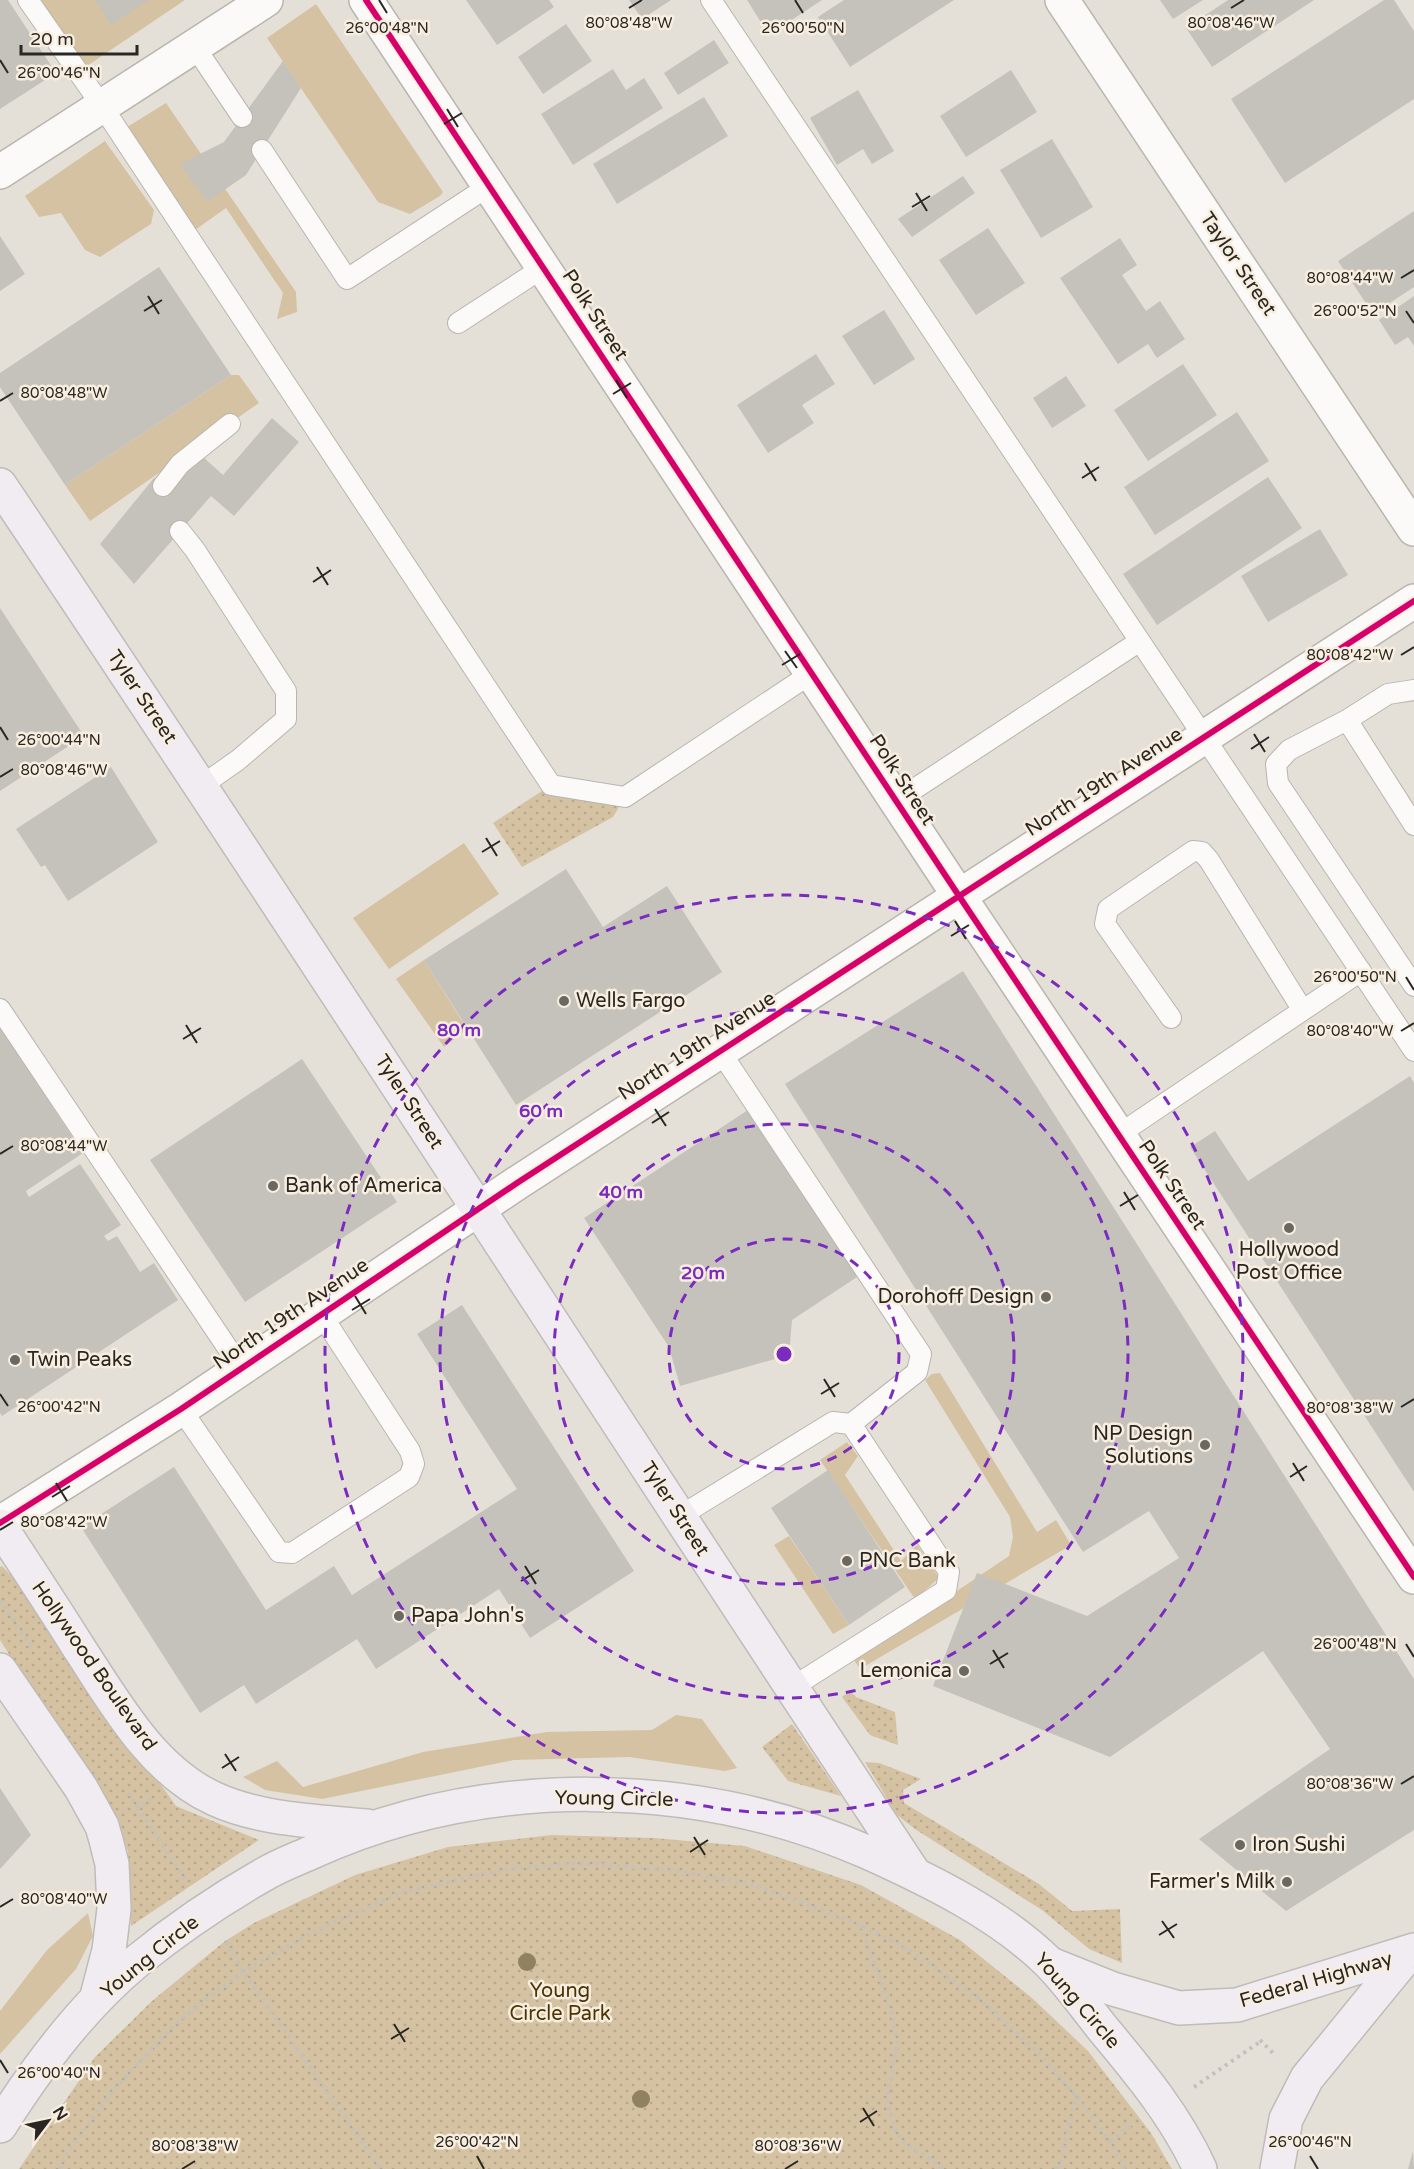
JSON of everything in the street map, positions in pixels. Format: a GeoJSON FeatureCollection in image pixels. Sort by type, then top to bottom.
{"type":"FeatureCollection","features":[{"type":"Feature","properties":{"kind":"main road","name":"Tyler Street"},"geometry":{"type":"LineString","coordinates":[[0,485],[479,1208],[914,1873]]}},
{"type":"Feature","properties":{"kind":"main road","name":"Hollywood Boulevard"},"geometry":{"type":"LineString","coordinates":[[0,1525],[115,1704],[144,1744],[172,1772],[215,1799],[259,1813],[308,1821],[378,1827]]}},
{"type":"Feature","properties":{"kind":"main road"},"geometry":{"type":"LineString","coordinates":[[0,1670],[81,1788],[102,1826],[112,1864],[114,1910],[109,1950],[96,2000]]}},
{"type":"Feature","properties":{"kind":"main road","name":"Young Circle"},"geometry":{"type":"LineString","coordinates":[[0,2126],[55,2049],[96,2000],[134,1964],[172,1933],[264,1874],[329,1844],[378,1827],[482,1803],[547,1797],[637,1796],[743,1810],[790,1822],[914,1873],[961,1899],[1010,1931],[1049,1963],[1136,2068],[1163,2106],[1200,2169]]}},
{"type":"Feature","properties":{"kind":"main road","name":"Federal Highway"},"geometry":{"type":"LineString","coordinates":[[1049,1963],[1113,1989],[1179,2008],[1237,2005],[1412,1951]]}},
{"type":"Feature","properties":{"kind":"main road","name":"Federal Highway"},"geometry":{"type":"LineString","coordinates":[[1277,2169],[1286,2119],[1307,2078],[1412,1951]]}},
{"type":"Feature","properties":{"kind":"street"},"geometry":{"type":"LineString","coordinates":[[0,172],[266,0]]}},
{"type":"Feature","properties":{"kind":"street","name":"Polk Street"},"geometry":{"type":"LineString","coordinates":[[366,0],[959,896],[1414,1577]]}},
{"type":"Feature","properties":{"kind":"street","name":"Taylor Street"},"geometry":{"type":"LineString","coordinates":[[1062,0],[1414,529]]}},
{"type":"Feature","properties":{"kind":"street","name":"North 19th Avenue"},"geometry":{"type":"LineString","coordinates":[[0,1525],[181,1409],[479,1208],[1414,601]]}},
{"type":"Feature","properties":{"kind":"lane"},"geometry":{"type":"LineString","coordinates":[[28,0],[102,106],[551,785],[625,798],[812,673]]}},
{"type":"Feature","properties":{"kind":"lane"},"geometry":{"type":"LineString","coordinates":[[711,0],[1414,1050]]}},
{"type":"Feature","properties":{"kind":"lane"},"geometry":{"type":"LineString","coordinates":[[195,47],[242,117]]}},
{"type":"Feature","properties":{"kind":"lane"},"geometry":{"type":"LineString","coordinates":[[262,150],[347,279],[489,186]]}},
{"type":"Feature","properties":{"kind":"lane"},"geometry":{"type":"LineString","coordinates":[[458,322],[544,267]]}},
{"type":"Feature","properties":{"kind":"lane"},"geometry":{"type":"LineString","coordinates":[[163,486],[180,464],[230,424]]}},
{"type":"Feature","properties":{"kind":"lane"},"geometry":{"type":"LineString","coordinates":[[180,531],[195,550],[286,691],[286,719],[238,760],[201,786]]}},
{"type":"Feature","properties":{"kind":"lane"},"geometry":{"type":"LineString","coordinates":[[896,801],[1140,641]]}},
{"type":"Feature","properties":{"kind":"lane"},"geometry":{"type":"LineString","coordinates":[[1414,690],[1388,694],[1347,720],[1289,750],[1276,764],[1278,783],[1414,986]]}},
{"type":"Feature","properties":{"kind":"lane"},"geometry":{"type":"LineString","coordinates":[[1347,720],[1414,825]]}},
{"type":"Feature","properties":{"kind":"lane"},"geometry":{"type":"LineString","coordinates":[[1171,1018],[1105,924],[1105,915],[1108,909],[1193,851],[1202,852],[1209,860],[1302,1009]]}},
{"type":"Feature","properties":{"kind":"lane"},"geometry":{"type":"LineString","coordinates":[[1118,1135],[1361,970]]}},
{"type":"Feature","properties":{"kind":"lane"},"geometry":{"type":"LineString","coordinates":[[0,1009],[241,1368]]}},
{"type":"Feature","properties":{"kind":"lane"},"geometry":{"type":"LineString","coordinates":[[680,1516],[833,1422],[851,1424],[917,1372],[921,1354],[720,1051]]}},
{"type":"Feature","properties":{"kind":"lane"},"geometry":{"type":"LineString","coordinates":[[181,1409],[279,1552],[292,1553],[409,1477],[414,1464],[410,1451],[321,1314]]}},
{"type":"Feature","properties":{"kind":"lane"},"geometry":{"type":"LineString","coordinates":[[791,1688],[946,1590],[950,1572],[851,1424]]}},
{"type":"Feature","properties":{"kind":"path"},"geometry":{"type":"LineString","coordinates":[[154,1797],[138,1808],[191,1887]]}},
{"type":"Feature","properties":{"kind":"path"},"geometry":{"type":"LineString","coordinates":[[60,2169],[68,2152],[114,2089],[175,2024],[243,1971],[326,1926],[403,1892],[503,1870],[575,1863],[670,1869],[752,1884],[861,1925],[912,1952],[983,2002],[1039,2053],[1110,2141],[1126,2169]]}},
{"type":"Feature","properties":{"kind":"path"},"geometry":{"type":"LineString","coordinates":[[861,1925],[893,2016],[897,2043],[888,2093],[889,2109],[896,2131],[903,2142],[945,2169]]}},
{"type":"Feature","properties":{"kind":"path"},"geometry":{"type":"LineString","coordinates":[[225,1941],[243,1971],[381,2169]]}},
{"type":"Feature","properties":{"kind":"path"},"geometry":{"type":"LineString","coordinates":[[1255,2032],[1261,2042],[1274,2054]]}},
{"type":"Feature","properties":{"kind":"path"},"geometry":{"type":"LineString","coordinates":[[1186,2092],[1261,2042]]}},
{"type":"Feature","properties":{"kind":"path"},"geometry":{"type":"LineString","coordinates":[[1056,2169],[1061,2161],[1076,2096]]}},
{"type":"Feature","properties":{"kind":"path"},"geometry":{"type":"LineString","coordinates":[[1110,2141],[1141,2119]]}},
{"type":"Feature","properties":{"kind":"green space"},"geometry":{"type":"Polygon","coordinates":[[[28,0],[185,0],[78,72],[28,0]]]}},
{"type":"Feature","properties":{"kind":"green space"},"geometry":{"type":"Polygon","coordinates":[[[316,4],[443,192],[410,214],[378,202],[267,38],[316,4]]]}},
{"type":"Feature","properties":{"kind":"green space"},"geometry":{"type":"Polygon","coordinates":[[[166,103],[296,292],[297,312],[277,319],[283,293],[226,208],[188,235],[119,132],[166,103]]]}},
{"type":"Feature","properties":{"kind":"green space"},"geometry":{"type":"Polygon","coordinates":[[[105,141],[154,210],[151,224],[100,257],[85,250],[61,213],[39,217],[25,196],[105,141]]]}},
{"type":"Feature","properties":{"kind":"green space"},"geometry":{"type":"Polygon","coordinates":[[[231,375],[239,375],[259,403],[90,521],[65,485],[231,375]]]}},
{"type":"Feature","properties":{"kind":"green space"},"geometry":{"type":"Polygon","coordinates":[[[551,785],[625,797],[613,817],[522,867],[493,823],[551,785]]]}},
{"type":"Feature","properties":{"kind":"green space"},"geometry":{"type":"Polygon","coordinates":[[[464,843],[499,894],[389,969],[353,918],[464,843]]]}},
{"type":"Feature","properties":{"kind":"green space"},"geometry":{"type":"Polygon","coordinates":[[[424,960],[467,1029],[444,1047],[396,979],[424,960]]]}},
{"type":"Feature","properties":{"kind":"green space"},"geometry":{"type":"Polygon","coordinates":[[[940,1373],[1037,1532],[1056,1520],[1071,1545],[860,1669],[854,1660],[1009,1556],[1013,1537],[1010,1517],[925,1380],[932,1374],[940,1373]]]}},
{"type":"Feature","properties":{"kind":"green space"},"geometry":{"type":"Polygon","coordinates":[[[847,1442],[858,1456],[845,1475],[901,1561],[917,1545],[939,1578],[915,1599],[820,1460],[847,1442]]]}},
{"type":"Feature","properties":{"kind":"green space"},"geometry":{"type":"Polygon","coordinates":[[[789,1536],[849,1625],[833,1634],[774,1545],[789,1536]]]}},
{"type":"Feature","properties":{"kind":"green space"},"geometry":{"type":"Polygon","coordinates":[[[2,1566],[20,1585],[176,1806],[259,1840],[131,1926],[128,1851],[117,1823],[0,1640],[0,1567],[2,1566]]]}},
{"type":"Feature","properties":{"kind":"green space"},"geometry":{"type":"Polygon","coordinates":[[[850,1691],[856,1697],[895,1712],[898,1745],[870,1735],[842,1697],[850,1691]]]}},
{"type":"Feature","properties":{"kind":"green space"},"geometry":{"type":"Polygon","coordinates":[[[676,1715],[702,1719],[737,1768],[725,1771],[629,1757],[514,1760],[322,1799],[265,1790],[243,1777],[277,1761],[303,1787],[423,1752],[547,1732],[652,1730],[676,1715]]]}},
{"type":"Feature","properties":{"kind":"green space"},"geometry":{"type":"Polygon","coordinates":[[[792,1724],[841,1796],[788,1781],[762,1747],[792,1724]]]}},
{"type":"Feature","properties":{"kind":"green space"},"geometry":{"type":"Polygon","coordinates":[[[865,1762],[879,1763],[921,1779],[903,1790],[904,1803],[1039,1884],[1072,1911],[1120,1909],[1122,1963],[1089,1949],[1042,1910],[915,1829],[897,1815],[865,1762]]]}},
{"type":"Feature","properties":{"kind":"green space","name":"Young Circle Park"},"geometry":{"type":"Polygon","coordinates":[[[552,1835],[654,1838],[745,1846],[861,1885],[960,1940],[1032,1998],[1088,2051],[1151,2133],[1172,2169],[19,2169],[95,2057],[152,2001],[225,1941],[254,1923],[355,1875],[448,1847],[552,1835]]]}},
{"type":"Feature","properties":{"kind":"green space"},"geometry":{"type":"Polygon","coordinates":[[[88,1913],[93,1936],[76,1969],[0,2054],[0,2011],[47,1950],[88,1913]]]}},
{"type":"Feature","properties":{"kind":"building"},"geometry":{"type":"Polygon","coordinates":[[[0,0],[8,0],[56,73],[0,109],[0,0]]]}},
{"type":"Feature","properties":{"kind":"building"},"geometry":{"type":"Polygon","coordinates":[[[95,0],[149,0],[111,25],[95,0]]]}},
{"type":"Feature","properties":{"kind":"building"},"geometry":{"type":"Polygon","coordinates":[[[466,0],[549,0],[554,7],[497,45],[466,0]]]}},
{"type":"Feature","properties":{"kind":"building"},"geometry":{"type":"Polygon","coordinates":[[[629,0],[671,0],[642,19],[629,0]]]}},
{"type":"Feature","properties":{"kind":"building"},"geometry":{"type":"Polygon","coordinates":[[[747,0],[822,0],[769,35],[747,0]]]}},
{"type":"Feature","properties":{"kind":"building"},"geometry":{"type":"Polygon","coordinates":[[[844,0],[954,0],[850,67],[818,17],[844,0]]]}},
{"type":"Feature","properties":{"kind":"building"},"geometry":{"type":"Polygon","coordinates":[[[1160,0],[1203,0],[1173,19],[1160,0]]]}},
{"type":"Feature","properties":{"kind":"building"},"geometry":{"type":"Polygon","coordinates":[[[1228,0],[1314,0],[1212,67],[1186,28],[1228,0]]]}},
{"type":"Feature","properties":{"kind":"building"},"geometry":{"type":"Polygon","coordinates":[[[1384,0],[1394,0],[1414,31],[1414,99],[1285,183],[1231,99],[1384,0]]]}},
{"type":"Feature","properties":{"kind":"building"},"geometry":{"type":"Polygon","coordinates":[[[566,24],[592,61],[543,94],[518,57],[566,24]]]}},
{"type":"Feature","properties":{"kind":"building"},"geometry":{"type":"Polygon","coordinates":[[[714,40],[729,63],[678,95],[664,73],[714,40]]]}},
{"type":"Feature","properties":{"kind":"building"},"geometry":{"type":"Polygon","coordinates":[[[283,61],[301,88],[246,175],[207,202],[180,164],[224,142],[283,61]]]}},
{"type":"Feature","properties":{"kind":"building"},"geometry":{"type":"Polygon","coordinates":[[[613,69],[626,90],[644,78],[663,108],[573,165],[541,114],[613,69]]]}},
{"type":"Feature","properties":{"kind":"building"},"geometry":{"type":"Polygon","coordinates":[[[1011,70],[1037,112],[966,157],[940,116],[1011,70]]]}},
{"type":"Feature","properties":{"kind":"building"},"geometry":{"type":"Polygon","coordinates":[[[858,90],[894,151],[872,164],[863,149],[837,165],[810,118],[858,90]]]}},
{"type":"Feature","properties":{"kind":"building"},"geometry":{"type":"Polygon","coordinates":[[[704,97],[728,136],[617,204],[593,164],[704,97]]]}},
{"type":"Feature","properties":{"kind":"building"},"geometry":{"type":"Polygon","coordinates":[[[1052,139],[1093,207],[1041,238],[1000,170],[1052,139]]]}},
{"type":"Feature","properties":{"kind":"building"},"geometry":{"type":"Polygon","coordinates":[[[963,176],[975,193],[912,237],[898,219],[963,176]]]}},
{"type":"Feature","properties":{"kind":"building"},"geometry":{"type":"Polygon","coordinates":[[[1414,211],[1414,287],[1373,314],[1338,261],[1414,211]]]}},
{"type":"Feature","properties":{"kind":"building"},"geometry":{"type":"Polygon","coordinates":[[[988,228],[1025,283],[976,315],[939,260],[988,228]]]}},
{"type":"Feature","properties":{"kind":"building"},"geometry":{"type":"Polygon","coordinates":[[[0,236],[25,274],[0,291],[0,236]]]}},
{"type":"Feature","properties":{"kind":"building"},"geometry":{"type":"Polygon","coordinates":[[[1120,238],[1137,265],[1122,275],[1146,311],[1160,301],[1185,339],[1157,358],[1148,344],[1118,364],[1060,278],[1120,238]]]}},
{"type":"Feature","properties":{"kind":"building"},"geometry":{"type":"Polygon","coordinates":[[[159,267],[231,375],[65,485],[0,387],[0,373],[159,267]]]}},
{"type":"Feature","properties":{"kind":"building"},"geometry":{"type":"Polygon","coordinates":[[[1414,296],[1414,346],[1408,337],[1395,345],[1379,320],[1414,296]]]}},
{"type":"Feature","properties":{"kind":"building"},"geometry":{"type":"Polygon","coordinates":[[[884,310],[915,359],[874,385],[842,336],[884,310]]]}},
{"type":"Feature","properties":{"kind":"building"},"geometry":{"type":"Polygon","coordinates":[[[816,354],[835,384],[802,405],[814,423],[768,453],[737,405],[816,354]]]}},
{"type":"Feature","properties":{"kind":"building"},"geometry":{"type":"Polygon","coordinates":[[[1183,364],[1217,415],[1148,461],[1114,410],[1183,364]]]}},
{"type":"Feature","properties":{"kind":"building"},"geometry":{"type":"Polygon","coordinates":[[[1066,376],[1086,406],[1052,428],[1033,398],[1066,376]]]}},
{"type":"Feature","properties":{"kind":"building"},"geometry":{"type":"Polygon","coordinates":[[[1237,412],[1269,461],[1155,535],[1124,487],[1237,412]]]}},
{"type":"Feature","properties":{"kind":"building"},"geometry":{"type":"Polygon","coordinates":[[[272,418],[299,442],[234,516],[211,496],[134,584],[100,544],[154,478],[170,492],[202,456],[223,475],[272,418]]]}},
{"type":"Feature","properties":{"kind":"building"},"geometry":{"type":"Polygon","coordinates":[[[1268,477],[1302,528],[1157,625],[1123,574],[1268,477]]]}},
{"type":"Feature","properties":{"kind":"building"},"geometry":{"type":"Polygon","coordinates":[[[1320,529],[1348,575],[1268,622],[1241,576],[1320,529]]]}},
{"type":"Feature","properties":{"kind":"building"},"geometry":{"type":"Polygon","coordinates":[[[0,608],[84,736],[0,791],[0,608]]]}},
{"type":"Feature","properties":{"kind":"building"},"geometry":{"type":"Polygon","coordinates":[[[111,767],[158,842],[68,901],[45,865],[41,867],[16,829],[111,767]]]}},
{"type":"Feature","properties":{"kind":"building","name":"Wells Fargo"},"geometry":{"type":"Polygon","coordinates":[[[566,869],[603,927],[667,886],[722,972],[516,1105],[424,960],[566,869]]]}},
{"type":"Feature","properties":{"kind":"building","name":"Dorohoff Design"},"geometry":{"type":"Polygon","coordinates":[[[963,971],[1414,1679],[1414,1830],[1286,1911],[1199,1839],[1330,1749],[1263,1651],[1110,1757],[933,1686],[977,1573],[1087,1616],[1179,1558],[1149,1511],[1083,1552],[785,1084],[963,971]]]}},
{"type":"Feature","properties":{"kind":"building"},"geometry":{"type":"Polygon","coordinates":[[[0,1027],[83,1153],[26,1191],[29,1197],[80,1164],[121,1225],[104,1236],[108,1241],[117,1236],[140,1272],[154,1263],[178,1300],[2,1416],[0,1413],[0,1027]]]}},
{"type":"Feature","properties":{"kind":"building"},"geometry":{"type":"Polygon","coordinates":[[[302,1059],[397,1202],[245,1302],[150,1160],[302,1059]]]}},
{"type":"Feature","properties":{"kind":"building"},"geometry":{"type":"Polygon","coordinates":[[[1410,1076],[1414,1083],[1414,1492],[1190,1147],[1215,1131],[1248,1181],[1410,1076]]]}},
{"type":"Feature","properties":{"kind":"building"},"geometry":{"type":"Polygon","coordinates":[[[751,1108],[860,1275],[792,1320],[789,1355],[680,1386],[669,1347],[584,1218],[751,1108]]]}},
{"type":"Feature","properties":{"kind":"building"},"geometry":{"type":"Polygon","coordinates":[[[462,1305],[634,1571],[530,1638],[499,1589],[376,1669],[357,1639],[256,1704],[244,1685],[200,1713],[81,1527],[174,1467],[266,1610],[334,1566],[352,1595],[517,1489],[417,1334],[462,1305]]]}},
{"type":"Feature","properties":{"kind":"building","name":"PNC Bank"},"geometry":{"type":"Polygon","coordinates":[[[828,1470],[905,1587],[849,1625],[771,1508],[828,1470]]]}},
{"type":"Feature","properties":{"kind":"building"},"geometry":{"type":"Polygon","coordinates":[[[0,1788],[31,1835],[0,1869],[0,1788]]]}},
{"type":"Feature","properties":{"kind":"building"},"geometry":{"type":"Polygon","coordinates":[[[1413,2151],[1414,2169],[1408,2169],[1413,2151]]]}},
{"type":"Feature","properties":{"kind":"cycle path"},"geometry":{"type":"LineString","coordinates":[[366,0],[959,896],[1414,1577]]}},
{"type":"Feature","properties":{"kind":"cycle path"},"geometry":{"type":"LineString","coordinates":[[0,1523],[181,1409],[517,1183],[1414,601]]}},
{"type":"Feature","properties":{"kind":"place","name":"Wells Fargo"},"geometry":{"type":"Point","coordinates":[564,1001]}},
{"type":"Feature","properties":{"kind":"place","name":"Bank of America"},"geometry":{"type":"Point","coordinates":[273,1186]}},
{"type":"Feature","properties":{"kind":"place","name":"Hollywood Post Office"},"geometry":{"type":"Point","coordinates":[1289,1228]}},
{"type":"Feature","properties":{"kind":"place","name":"Dorohoff Design"},"geometry":{"type":"Point","coordinates":[1046,1297]}},
{"type":"Feature","properties":{"kind":"place","name":"Twin Peaks"},"geometry":{"type":"Point","coordinates":[15,1360]}},
{"type":"Feature","properties":{"kind":"place","name":"NP Design Solutions"},"geometry":{"type":"Point","coordinates":[1205,1445]}},
{"type":"Feature","properties":{"kind":"place","name":"PNC Bank"},"geometry":{"type":"Point","coordinates":[847,1561]}},
{"type":"Feature","properties":{"kind":"place","name":"Papa John's"},"geometry":{"type":"Point","coordinates":[399,1616]}},
{"type":"Feature","properties":{"kind":"place","name":"Lemonica"},"geometry":{"type":"Point","coordinates":[964,1671]}},
{"type":"Feature","properties":{"kind":"place","name":"Iron Sushi"},"geometry":{"type":"Point","coordinates":[1240,1845]}},
{"type":"Feature","properties":{"kind":"place","name":"Farmer's Milk"},"geometry":{"type":"Point","coordinates":[1287,1882]}}]}
